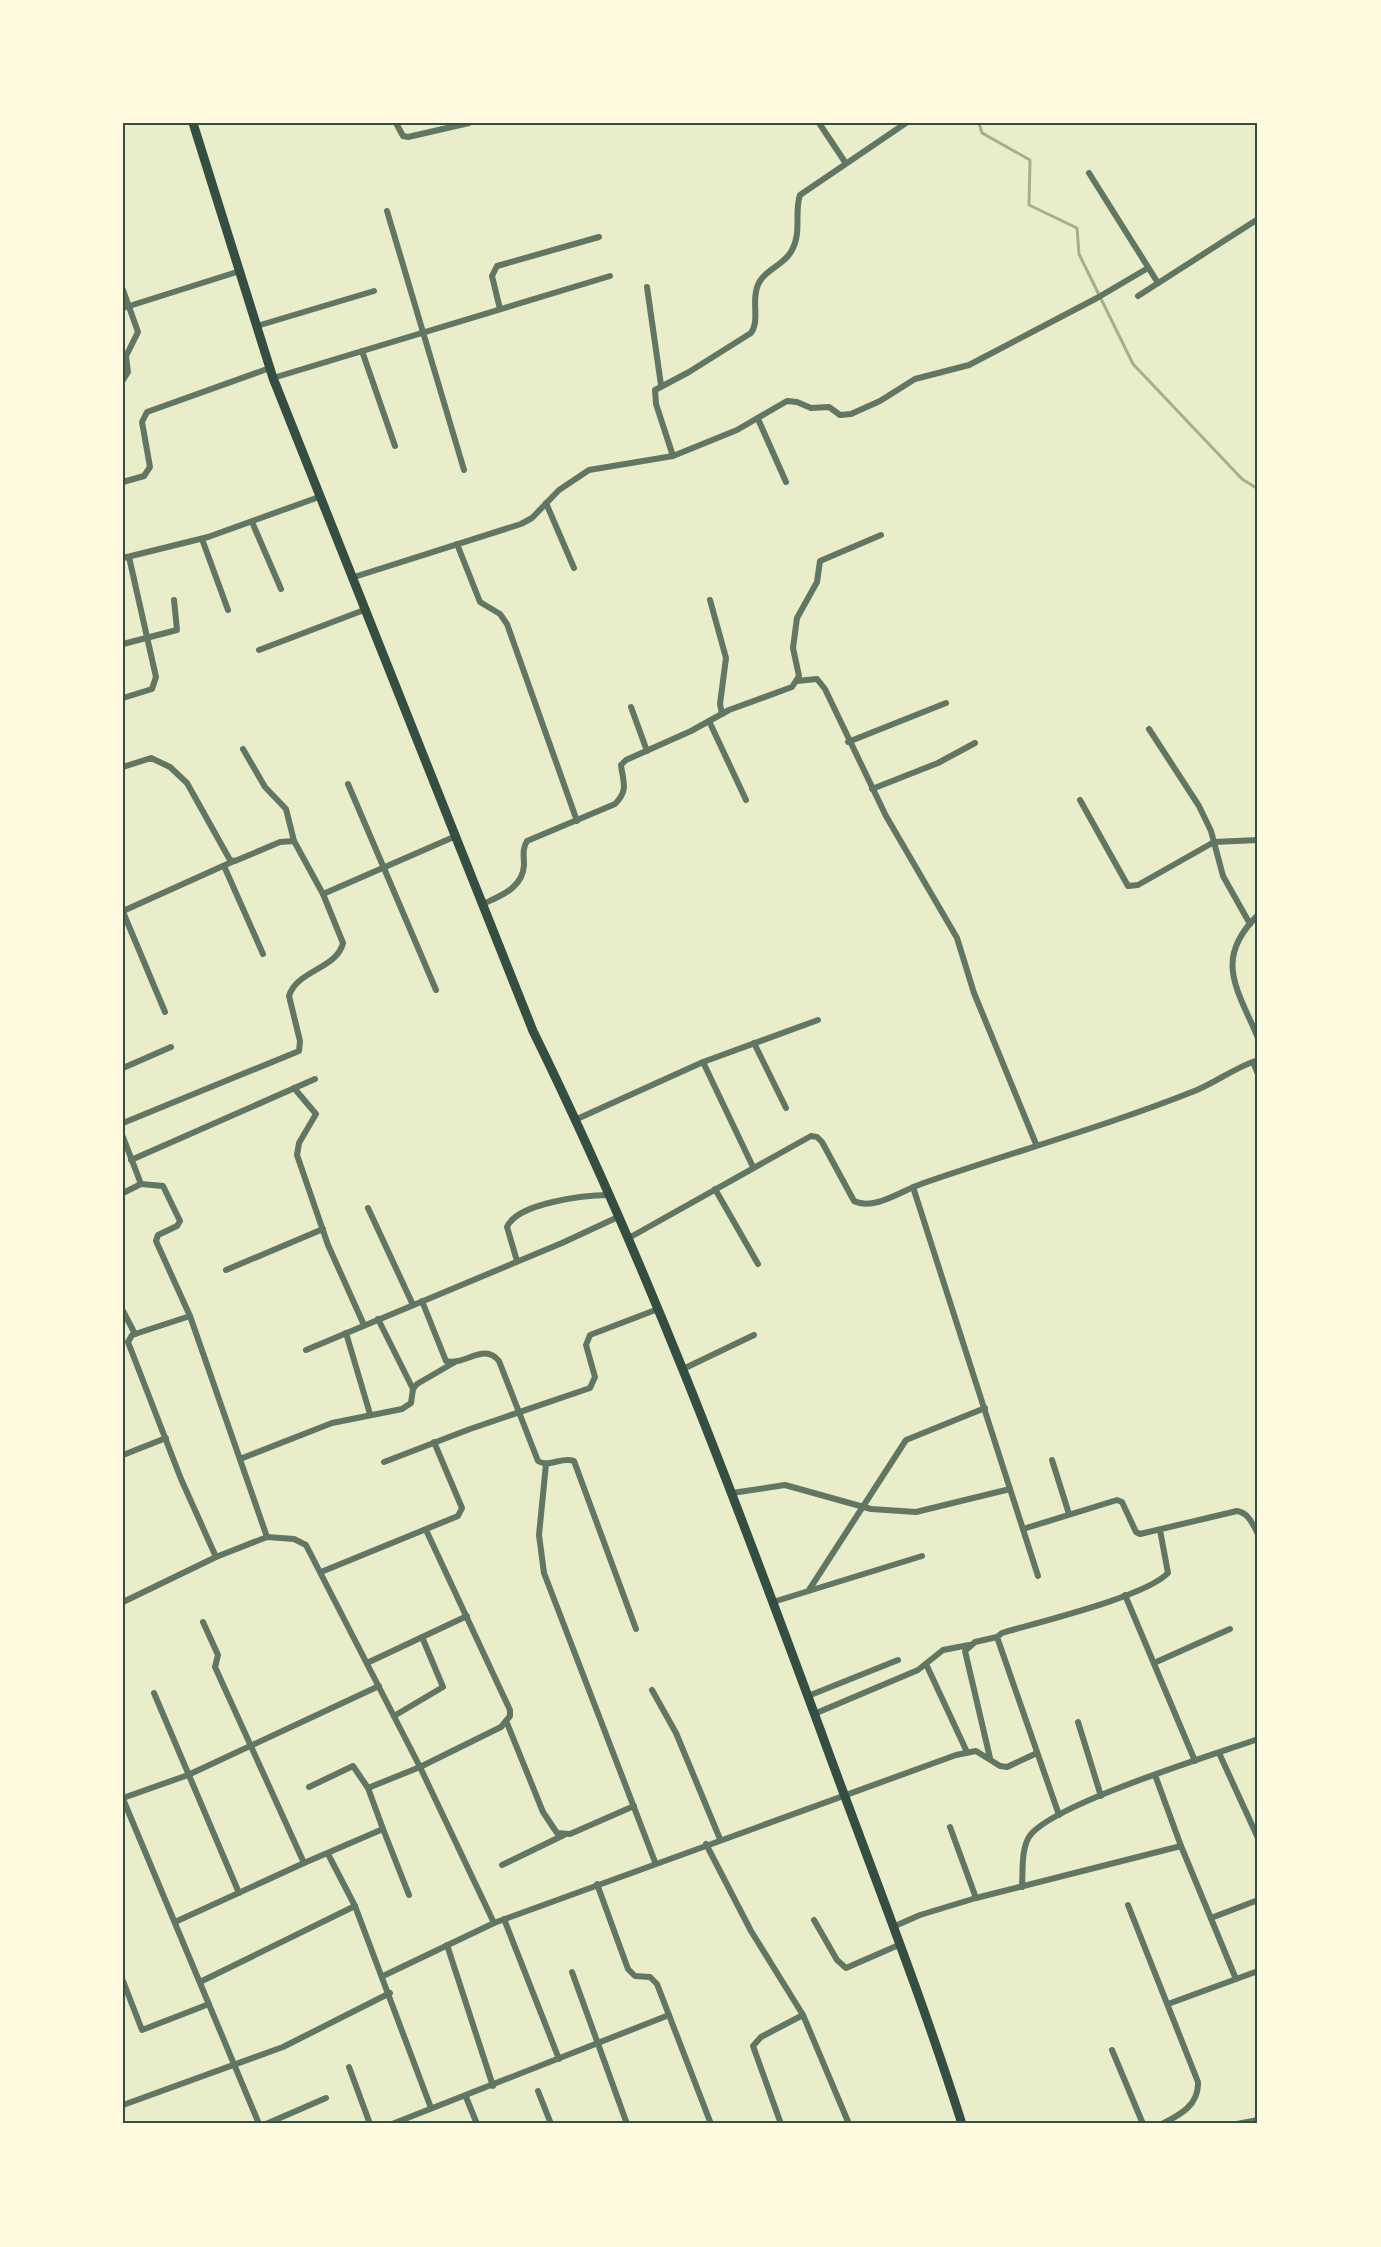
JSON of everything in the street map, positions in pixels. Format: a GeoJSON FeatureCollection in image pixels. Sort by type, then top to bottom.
{"type":"FeatureCollection","features":[{"type":"Feature","properties":{"kind":"main road"},"geometry":{"type":"LineString","coordinates":[[193,123],[273,378],[533,1030],[577,1119],[683,1369],[732,1493],[895,1926],[962,2124]]}},
{"type":"Feature","properties":{"kind":"street"},"geometry":{"type":"LineString","coordinates":[[396,123],[403,136],[408,137],[469,123]]}},
{"type":"Feature","properties":{"kind":"street"},"geometry":{"type":"LineString","coordinates":[[819,123],[845,162]]}},
{"type":"Feature","properties":{"kind":"street"},"geometry":{"type":"LineString","coordinates":[[673,456],[653,394],[662,385],[705,362],[751,333],[755,328],[756,292],[759,281],[794,249],[800,195],[845,162],[906,123]]}},
{"type":"Feature","properties":{"kind":"street"},"geometry":{"type":"LineString","coordinates":[[1089,173],[1158,283]]}},
{"type":"Feature","properties":{"kind":"street"},"geometry":{"type":"LineString","coordinates":[[387,211],[464,470]]}},
{"type":"Feature","properties":{"kind":"street"},"geometry":{"type":"LineString","coordinates":[[1138,296],[1258,219]]}},
{"type":"Feature","properties":{"kind":"street"},"geometry":{"type":"LineString","coordinates":[[500,309],[492,276],[497,266],[599,237]]}},
{"type":"Feature","properties":{"kind":"street"},"geometry":{"type":"LineString","coordinates":[[351,578],[520,524],[560,490],[589,470],[673,456],[758,419],[782,403],[793,400],[811,408],[829,407],[840,415],[851,414],[880,401],[915,379],[963,368],[1097,298],[1148,268]]}},
{"type":"Feature","properties":{"kind":"street"},"geometry":{"type":"LineString","coordinates":[[126,307],[240,271]]}},
{"type":"Feature","properties":{"kind":"street"},"geometry":{"type":"LineString","coordinates":[[273,378],[610,276]]}},
{"type":"Feature","properties":{"kind":"street"},"geometry":{"type":"LineString","coordinates":[[647,287],[662,385]]}},
{"type":"Feature","properties":{"kind":"street"},"geometry":{"type":"LineString","coordinates":[[123,290],[126,307],[138,332],[126,356],[128,372],[123,380]]}},
{"type":"Feature","properties":{"kind":"street"},"geometry":{"type":"LineString","coordinates":[[257,326],[374,291]]}},
{"type":"Feature","properties":{"kind":"street"},"geometry":{"type":"LineString","coordinates":[[362,351],[395,446]]}},
{"type":"Feature","properties":{"kind":"street"},"geometry":{"type":"LineString","coordinates":[[123,482],[144,476],[150,467],[142,422],[147,412],[270,368]]}},
{"type":"Feature","properties":{"kind":"street"},"geometry":{"type":"LineString","coordinates":[[758,419],[786,482]]}},
{"type":"Feature","properties":{"kind":"street"},"geometry":{"type":"LineString","coordinates":[[123,698],[148,691],[154,686],[156,676],[126,558],[202,539],[319,497]]}},
{"type":"Feature","properties":{"kind":"street"},"geometry":{"type":"LineString","coordinates":[[546,503],[574,568]]}},
{"type":"Feature","properties":{"kind":"street"},"geometry":{"type":"LineString","coordinates":[[252,522],[281,589]]}},
{"type":"Feature","properties":{"kind":"street"},"geometry":{"type":"LineString","coordinates":[[483,904],[515,886],[523,871],[523,850],[527,841],[615,804],[621,798],[626,789],[621,765],[626,760],[722,714],[792,687],[799,675],[793,641],[797,618],[817,582],[820,561],[881,535]]}},
{"type":"Feature","properties":{"kind":"street"},"geometry":{"type":"LineString","coordinates":[[202,539],[228,610]]}},
{"type":"Feature","properties":{"kind":"street"},"geometry":{"type":"LineString","coordinates":[[457,544],[480,602],[500,614],[507,624],[577,820]]}},
{"type":"Feature","properties":{"kind":"street"},"geometry":{"type":"LineString","coordinates":[[123,644],[177,630],[174,600]]}},
{"type":"Feature","properties":{"kind":"street"},"geometry":{"type":"LineString","coordinates":[[710,600],[726,658],[720,704],[722,714]]}},
{"type":"Feature","properties":{"kind":"street"},"geometry":{"type":"LineString","coordinates":[[259,650],[364,610]]}},
{"type":"Feature","properties":{"kind":"street"},"geometry":{"type":"LineString","coordinates":[[797,681],[820,681],[872,789],[957,938],[974,993],[1036,1144]]}},
{"type":"Feature","properties":{"kind":"street"},"geometry":{"type":"LineString","coordinates":[[848,742],[946,703]]}},
{"type":"Feature","properties":{"kind":"street"},"geometry":{"type":"LineString","coordinates":[[631,707],[647,751]]}},
{"type":"Feature","properties":{"kind":"street"},"geometry":{"type":"LineString","coordinates":[[709,721],[746,800]]}},
{"type":"Feature","properties":{"kind":"street"},"geometry":{"type":"LineString","coordinates":[[1149,729],[1199,806],[1214,842],[1223,876],[1250,924]]}},
{"type":"Feature","properties":{"kind":"street"},"geometry":{"type":"LineString","coordinates":[[872,789],[938,763],[975,743]]}},
{"type":"Feature","properties":{"kind":"street"},"geometry":{"type":"LineString","coordinates":[[123,1123],[299,1052],[300,1041],[289,996],[291,991],[301,979],[338,954],[343,944],[323,894],[294,841],[286,809],[265,787],[243,749]]}},
{"type":"Feature","properties":{"kind":"street"},"geometry":{"type":"LineString","coordinates":[[123,768],[151,758],[170,767],[187,783],[227,857],[235,861]]}},
{"type":"Feature","properties":{"kind":"street"},"geometry":{"type":"LineString","coordinates":[[348,784],[386,867],[436,990]]}},
{"type":"Feature","properties":{"kind":"street"},"geometry":{"type":"LineString","coordinates":[[1080,800],[1128,886],[1138,885],[1214,842],[1258,840]]}},
{"type":"Feature","properties":{"kind":"street"},"geometry":{"type":"LineString","coordinates":[[323,894],[456,836]]}},
{"type":"Feature","properties":{"kind":"street"},"geometry":{"type":"LineString","coordinates":[[165,1012],[123,911],[280,842],[294,841]]}},
{"type":"Feature","properties":{"kind":"street"},"geometry":{"type":"LineString","coordinates":[[224,866],[263,954]]}},
{"type":"Feature","properties":{"kind":"street"},"geometry":{"type":"LineString","coordinates":[[1258,915],[1233,950],[1231,961],[1242,1000],[1258,1038]]}},
{"type":"Feature","properties":{"kind":"street"},"geometry":{"type":"LineString","coordinates":[[577,1119],[703,1062],[818,1020]]}},
{"type":"Feature","properties":{"kind":"street"},"geometry":{"type":"LineString","coordinates":[[754,1044],[786,1108]]}},
{"type":"Feature","properties":{"kind":"street"},"geometry":{"type":"LineString","coordinates":[[123,1068],[171,1047]]}},
{"type":"Feature","properties":{"kind":"street"},"geometry":{"type":"LineString","coordinates":[[627,1239],[811,1136],[818,1137],[822,1142],[847,1193],[863,1205],[872,1204],[913,1187],[1036,1144],[1157,1106],[1201,1088],[1255,1061],[1258,1074]]}},
{"type":"Feature","properties":{"kind":"street"},"geometry":{"type":"LineString","coordinates":[[703,1062],[753,1167]]}},
{"type":"Feature","properties":{"kind":"street"},"geometry":{"type":"LineString","coordinates":[[128,1157],[315,1079]]}},
{"type":"Feature","properties":{"kind":"street"},"geometry":{"type":"LineString","coordinates":[[294,1088],[316,1114],[299,1143],[297,1155],[323,1229],[364,1325]]}},
{"type":"Feature","properties":{"kind":"street"},"geometry":{"type":"LineString","coordinates":[[123,1137],[128,1157],[141,1184]]}},
{"type":"Feature","properties":{"kind":"street"},"geometry":{"type":"LineString","coordinates":[[123,1193],[141,1184],[163,1186],[180,1221],[177,1226],[158,1236],[156,1241],[190,1317],[267,1537]]}},
{"type":"Feature","properties":{"kind":"street"},"geometry":{"type":"LineString","coordinates":[[913,1187],[1038,1576]]}},
{"type":"Feature","properties":{"kind":"street"},"geometry":{"type":"LineString","coordinates":[[715,1189],[758,1264]]}},
{"type":"Feature","properties":{"kind":"street"},"geometry":{"type":"LineString","coordinates":[[518,1261],[507,1227],[512,1220],[547,1203],[588,1195],[609,1195]]}},
{"type":"Feature","properties":{"kind":"street"},"geometry":{"type":"LineString","coordinates":[[368,1208],[413,1305]]}},
{"type":"Feature","properties":{"kind":"street"},"geometry":{"type":"LineString","coordinates":[[306,1350],[618,1217]]}},
{"type":"Feature","properties":{"kind":"street"},"geometry":{"type":"LineString","coordinates":[[226,1270],[323,1229]]}},
{"type":"Feature","properties":{"kind":"street"},"geometry":{"type":"LineString","coordinates":[[422,1301],[442,1356],[450,1362],[488,1353],[494,1354],[520,1412],[536,1456],[546,1464]]}},
{"type":"Feature","properties":{"kind":"street"},"geometry":{"type":"LineString","coordinates":[[384,1462],[434,1442],[590,1388],[595,1377],[586,1345],[590,1335],[658,1309]]}},
{"type":"Feature","properties":{"kind":"street"},"geometry":{"type":"LineString","coordinates":[[123,1311],[135,1334]]}},
{"type":"Feature","properties":{"kind":"street"},"geometry":{"type":"LineString","coordinates":[[190,1317],[135,1334],[129,1342],[181,1479],[216,1557]]}},
{"type":"Feature","properties":{"kind":"street"},"geometry":{"type":"LineString","coordinates":[[240,1458],[314,1429],[407,1406],[411,1403],[412,1389],[378,1319]]}},
{"type":"Feature","properties":{"kind":"street"},"geometry":{"type":"LineString","coordinates":[[346,1333],[369,1414]]}},
{"type":"Feature","properties":{"kind":"street"},"geometry":{"type":"LineString","coordinates":[[683,1369],[754,1335]]}},
{"type":"Feature","properties":{"kind":"street"},"geometry":{"type":"LineString","coordinates":[[412,1389],[457,1361]]}},
{"type":"Feature","properties":{"kind":"street"},"geometry":{"type":"LineString","coordinates":[[809,1590],[865,1507],[906,1440],[985,1408]]}},
{"type":"Feature","properties":{"kind":"street"},"geometry":{"type":"LineString","coordinates":[[123,1455],[166,1438]]}},
{"type":"Feature","properties":{"kind":"street"},"geometry":{"type":"LineString","coordinates":[[321,1572],[453,1519],[461,1512],[462,1508],[434,1442]]}},
{"type":"Feature","properties":{"kind":"street"},"geometry":{"type":"LineString","coordinates":[[546,1464],[570,1459],[576,1465],[636,1629]]}},
{"type":"Feature","properties":{"kind":"street"},"geometry":{"type":"LineString","coordinates":[[1052,1460],[1069,1514]]}},
{"type":"Feature","properties":{"kind":"street"},"geometry":{"type":"LineString","coordinates":[[546,1464],[539,1535],[544,1573],[655,1862]]}},
{"type":"Feature","properties":{"kind":"street"},"geometry":{"type":"LineString","coordinates":[[732,1493],[785,1485],[865,1507],[916,1512],[1010,1489]]}},
{"type":"Feature","properties":{"kind":"street"},"geometry":{"type":"LineString","coordinates":[[1023,1529],[1117,1500],[1122,1502],[1136,1532],[1160,1530],[1237,1511],[1244,1512],[1258,1534]]}},
{"type":"Feature","properties":{"kind":"street"},"geometry":{"type":"LineString","coordinates":[[426,1530],[510,1710],[507,1723],[543,1812],[552,1828],[564,1835]]}},
{"type":"Feature","properties":{"kind":"street"},"geometry":{"type":"LineString","coordinates":[[814,1714],[889,1683],[926,1664],[943,1650],[997,1637],[1002,1633],[1125,1595],[1159,1581],[1168,1573],[1160,1530]]}},
{"type":"Feature","properties":{"kind":"street"},"geometry":{"type":"LineString","coordinates":[[123,1602],[216,1557],[267,1537],[275,1536],[301,1541],[310,1549],[420,1767],[494,1923]]}},
{"type":"Feature","properties":{"kind":"street"},"geometry":{"type":"LineString","coordinates":[[774,1602],[922,1556]]}},
{"type":"Feature","properties":{"kind":"street"},"geometry":{"type":"LineString","coordinates":[[1125,1595],[1195,1761]]}},
{"type":"Feature","properties":{"kind":"street"},"geometry":{"type":"LineString","coordinates":[[367,1663],[467,1616]]}},
{"type":"Feature","properties":{"kind":"street"},"geometry":{"type":"LineString","coordinates":[[203,1622],[218,1656],[215,1667],[304,1863]]}},
{"type":"Feature","properties":{"kind":"street"},"geometry":{"type":"LineString","coordinates":[[1154,1663],[1230,1629]]}},
{"type":"Feature","properties":{"kind":"street"},"geometry":{"type":"LineString","coordinates":[[997,1637],[1059,1815]]}},
{"type":"Feature","properties":{"kind":"street"},"geometry":{"type":"LineString","coordinates":[[394,1716],[443,1687],[422,1638]]}},
{"type":"Feature","properties":{"kind":"street"},"geometry":{"type":"LineString","coordinates":[[969,1644],[965,1657],[990,1759]]}},
{"type":"Feature","properties":{"kind":"street"},"geometry":{"type":"LineString","coordinates":[[808,1695],[898,1660]]}},
{"type":"Feature","properties":{"kind":"street"},"geometry":{"type":"LineString","coordinates":[[926,1664],[967,1752]]}},
{"type":"Feature","properties":{"kind":"street"},"geometry":{"type":"LineString","coordinates":[[257,2124],[123,1799],[188,1775],[379,1686]]}},
{"type":"Feature","properties":{"kind":"street"},"geometry":{"type":"LineString","coordinates":[[651,1690],[679,1740],[720,1839]]}},
{"type":"Feature","properties":{"kind":"street"},"geometry":{"type":"LineString","coordinates":[[154,1694],[239,1893]]}},
{"type":"Feature","properties":{"kind":"street"},"geometry":{"type":"LineString","coordinates":[[1078,1722],[1101,1796]]}},
{"type":"Feature","properties":{"kind":"street"},"geometry":{"type":"LineString","coordinates":[[368,1788],[420,1767],[507,1723]]}},
{"type":"Feature","properties":{"kind":"street"},"geometry":{"type":"LineString","coordinates":[[1022,1887],[1028,1839],[1035,1830],[1059,1815],[1101,1796],[1258,1739]]}},
{"type":"Feature","properties":{"kind":"street"},"geometry":{"type":"LineString","coordinates":[[383,1976],[504,1919],[655,1862],[967,1752],[983,1753],[1000,1766],[1007,1767],[1037,1753]]}},
{"type":"Feature","properties":{"kind":"street"},"geometry":{"type":"LineString","coordinates":[[1219,1753],[1258,1838]]}},
{"type":"Feature","properties":{"kind":"street"},"geometry":{"type":"LineString","coordinates":[[309,1786],[353,1766],[368,1788],[409,1895]]}},
{"type":"Feature","properties":{"kind":"street"},"geometry":{"type":"LineString","coordinates":[[1155,1775],[1181,1846],[1236,1979]]}},
{"type":"Feature","properties":{"kind":"street"},"geometry":{"type":"LineString","coordinates":[[502,1865],[564,1835],[634,1806]]}},
{"type":"Feature","properties":{"kind":"street"},"geometry":{"type":"LineString","coordinates":[[950,1827],[976,1898]]}},
{"type":"Feature","properties":{"kind":"street"},"geometry":{"type":"LineString","coordinates":[[175,1922],[384,1829]]}},
{"type":"Feature","properties":{"kind":"street"},"geometry":{"type":"LineString","coordinates":[[706,1844],[751,1931],[803,2014],[849,2124]]}},
{"type":"Feature","properties":{"kind":"street"},"geometry":{"type":"LineString","coordinates":[[895,1926],[920,1915],[976,1898],[1181,1846]]}},
{"type":"Feature","properties":{"kind":"street"},"geometry":{"type":"LineString","coordinates":[[328,1854],[355,1906],[390,1993],[431,2108]]}},
{"type":"Feature","properties":{"kind":"street"},"geometry":{"type":"LineString","coordinates":[[597,1884],[628,1969],[635,1976],[654,1979],[711,2124]]}},
{"type":"Feature","properties":{"kind":"street"},"geometry":{"type":"LineString","coordinates":[[1210,1918],[1258,1900]]}},
{"type":"Feature","properties":{"kind":"street"},"geometry":{"type":"LineString","coordinates":[[1128,1905],[1193,2066],[1199,2090],[1194,2101],[1186,2109],[1161,2124]]}},
{"type":"Feature","properties":{"kind":"street"},"geometry":{"type":"LineString","coordinates":[[200,1982],[355,1906]]}},
{"type":"Feature","properties":{"kind":"street"},"geometry":{"type":"LineString","coordinates":[[504,1919],[559,2059]]}},
{"type":"Feature","properties":{"kind":"street"},"geometry":{"type":"LineString","coordinates":[[814,1920],[837,1960],[846,1968],[901,1944]]}},
{"type":"Feature","properties":{"kind":"street"},"geometry":{"type":"LineString","coordinates":[[447,1945],[493,2086]]}},
{"type":"Feature","properties":{"kind":"street"},"geometry":{"type":"LineString","coordinates":[[1168,2004],[1258,1971]]}},
{"type":"Feature","properties":{"kind":"street"},"geometry":{"type":"LineString","coordinates":[[572,1972],[627,2124]]}},
{"type":"Feature","properties":{"kind":"street"},"geometry":{"type":"LineString","coordinates":[[123,1981],[142,2030],[209,2004]]}},
{"type":"Feature","properties":{"kind":"street"},"geometry":{"type":"LineString","coordinates":[[123,2105],[283,2047],[390,1993]]}},
{"type":"Feature","properties":{"kind":"street"},"geometry":{"type":"LineString","coordinates":[[781,2124],[753,2046],[761,2037],[803,2014]]}},
{"type":"Feature","properties":{"kind":"street"},"geometry":{"type":"LineString","coordinates":[[392,2124],[466,2097],[669,2015]]}},
{"type":"Feature","properties":{"kind":"street"},"geometry":{"type":"LineString","coordinates":[[1112,2050],[1143,2124]]}},
{"type":"Feature","properties":{"kind":"street"},"geometry":{"type":"LineString","coordinates":[[349,2067],[370,2124]]}},
{"type":"Feature","properties":{"kind":"street"},"geometry":{"type":"LineString","coordinates":[[538,2091],[551,2124]]}},
{"type":"Feature","properties":{"kind":"street"},"geometry":{"type":"LineString","coordinates":[[466,2097],[477,2124]]}},
{"type":"Feature","properties":{"kind":"street"},"geometry":{"type":"LineString","coordinates":[[266,2124],[326,2098]]}},
{"type":"Feature","properties":{"kind":"street"},"geometry":{"type":"LineString","coordinates":[[1237,2124],[1258,2120]]}},
{"type":"Feature","properties":{"kind":"waterway"},"geometry":{"type":"LineString","coordinates":[[979,123],[982,133],[1030,160],[1029,205],[1077,228],[1079,254],[1133,364],[1242,479],[1258,489]]}}]}
